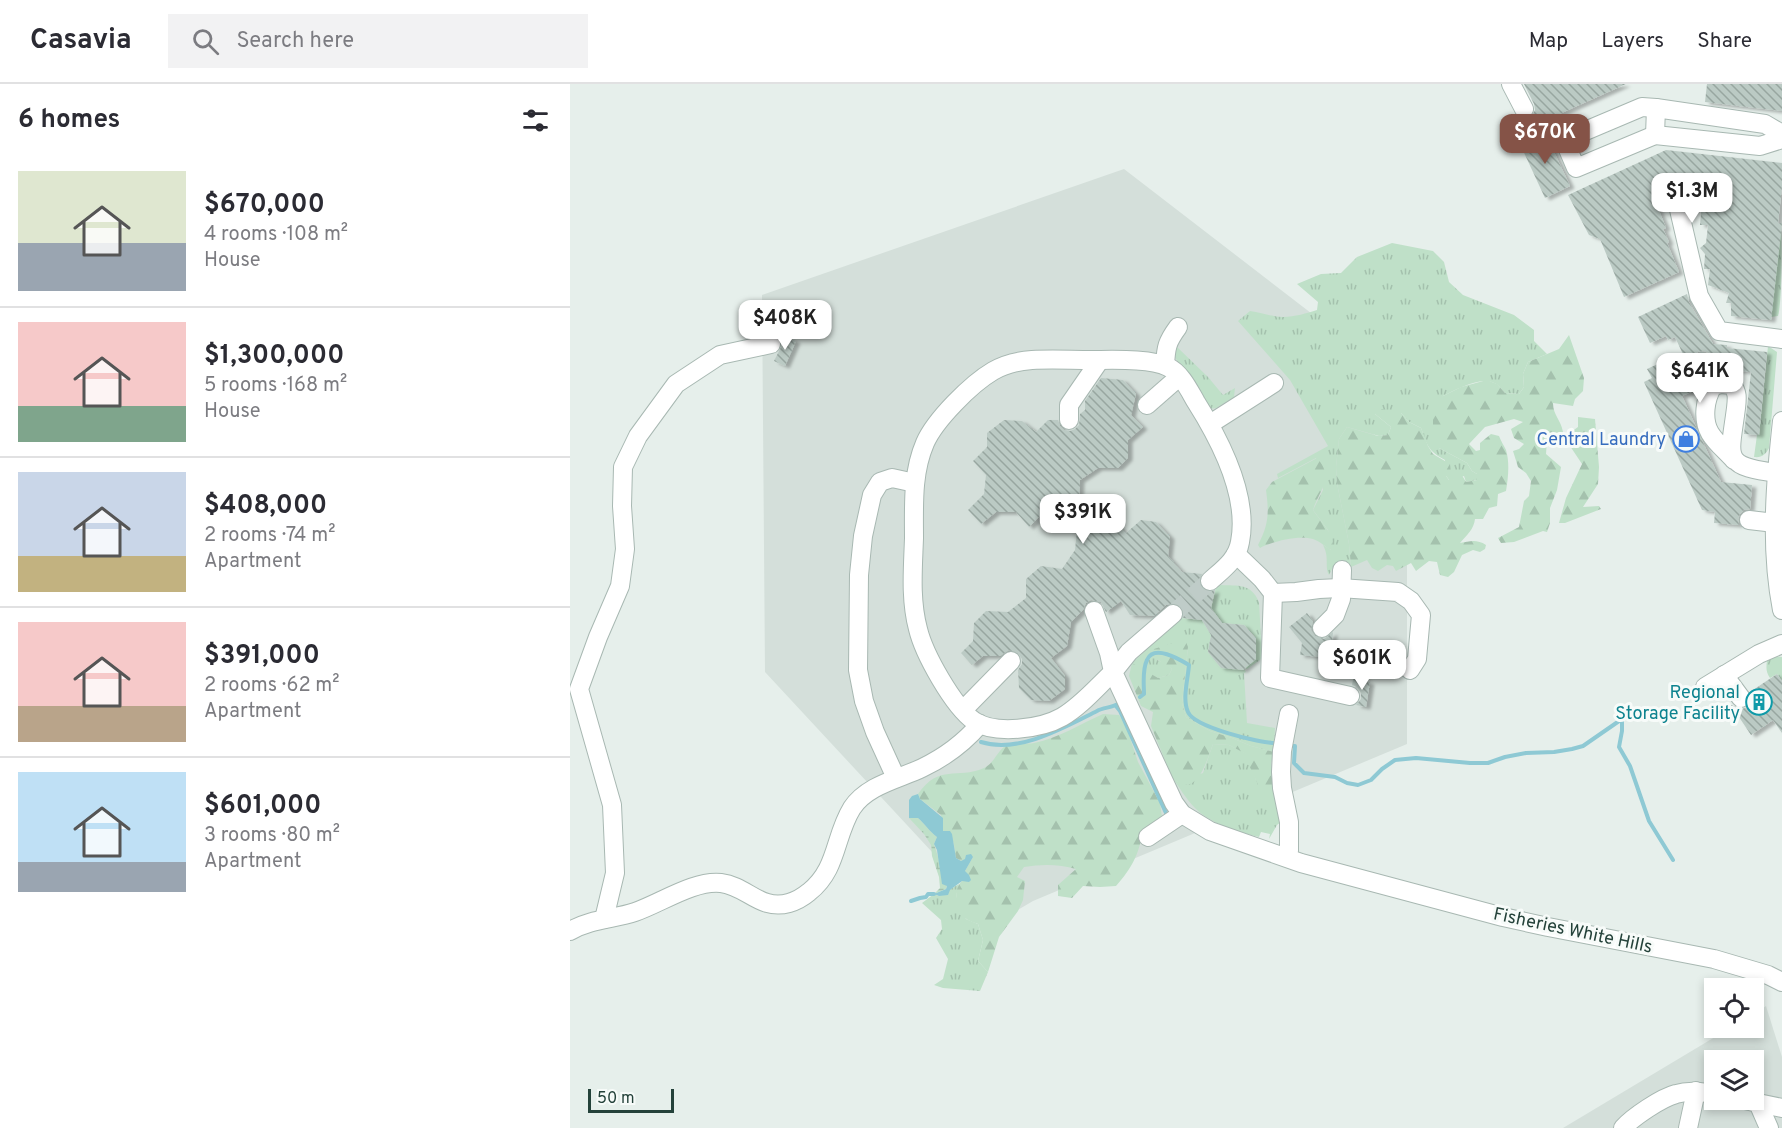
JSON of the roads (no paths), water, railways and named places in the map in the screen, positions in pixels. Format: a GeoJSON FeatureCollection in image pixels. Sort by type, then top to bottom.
{"type":"FeatureCollection","features":[{"type":"Feature","properties":{"kind":"street"},"geometry":{"type":"LineString","coordinates":[[1511,84],[1524,109]]}},
{"type":"Feature","properties":{"kind":"street"},"geometry":{"type":"LineString","coordinates":[[1782,134],[1765,124],[1642,107],[1564,140],[1576,168],[1655,135],[1760,146],[1782,140]]}},
{"type":"Feature","properties":{"kind":"street"},"geometry":{"type":"LineString","coordinates":[[1655,135],[1656,108]]}},
{"type":"Feature","properties":{"kind":"street"},"geometry":{"type":"LineString","coordinates":[[1677,201],[1699,296],[1719,331],[1782,339]]}},
{"type":"Feature","properties":{"kind":"street"},"geometry":{"type":"LineString","coordinates":[[1165,365],[1168,339],[1178,327]]}},
{"type":"Feature","properties":{"kind":"street"},"geometry":{"type":"LineString","coordinates":[[604,919],[615,873],[612,804],[579,689],[620,586],[625,549],[622,506],[623,467],[638,436],[676,384],[720,355],[771,344]]}},
{"type":"Feature","properties":{"kind":"street"},"geometry":{"type":"LineString","coordinates":[[1069,420],[1069,405],[1100,360]]}},
{"type":"Feature","properties":{"kind":"street"},"geometry":{"type":"LineString","coordinates":[[1173,614],[1129,652],[1113,672],[1062,717],[1032,728],[1014,729],[980,724],[972,720],[932,664],[917,627],[913,603],[915,483],[919,460],[931,431],[968,391],[992,372],[1017,361],[1126,360],[1165,365],[1174,370],[1210,424],[1227,460],[1239,498],[1242,518],[1240,544],[1236,555],[1210,581]]}},
{"type":"Feature","properties":{"kind":"street"},"geometry":{"type":"LineString","coordinates":[[1702,362],[1713,386]]}},
{"type":"Feature","properties":{"kind":"street"},"geometry":{"type":"LineString","coordinates":[[1147,405],[1179,377]]}},
{"type":"Feature","properties":{"kind":"street"},"geometry":{"type":"LineString","coordinates":[[1210,424],[1274,383]]}},
{"type":"Feature","properties":{"kind":"street"},"geometry":{"type":"LineString","coordinates":[[1734,460],[1731,450],[1737,400],[1736,390],[1732,385],[1721,384],[1713,386],[1707,396],[1706,417],[1710,433],[1734,460],[1741,466],[1751,470],[1777,473]]}},
{"type":"Feature","properties":{"kind":"street"},"geometry":{"type":"LineString","coordinates":[[1782,421],[1777,473],[1779,526],[1777,580],[1782,610]]}},
{"type":"Feature","properties":{"kind":"street"},"geometry":{"type":"LineString","coordinates":[[896,778],[875,732],[864,700],[858,670],[859,575],[862,536],[872,495],[880,482],[892,478],[915,483]]}},
{"type":"Feature","properties":{"kind":"street"},"geometry":{"type":"LineString","coordinates":[[1749,520],[1779,526]]}},
{"type":"Feature","properties":{"kind":"street"},"geometry":{"type":"LineString","coordinates":[[1236,555],[1262,579],[1273,593],[1270,678],[1350,696]]}},
{"type":"Feature","properties":{"kind":"street"},"geometry":{"type":"LineString","coordinates":[[1273,593],[1319,589],[1341,579],[1398,592],[1412,601],[1421,615],[1417,659],[1410,670]]}},
{"type":"Feature","properties":{"kind":"street"},"geometry":{"type":"LineString","coordinates":[[1322,628],[1335,615],[1341,598],[1341,579]]}},
{"type":"Feature","properties":{"kind":"street","name":"Fisheries White Hills"},"geometry":{"type":"LineString","coordinates":[[1094,611],[1109,653],[1113,672],[1174,803],[1182,814],[1210,831],[1246,845],[1282,853],[1362,881],[1548,927],[1714,959],[1768,975],[1782,982]]}},
{"type":"Feature","properties":{"kind":"street"},"geometry":{"type":"LineString","coordinates":[[1705,687],[1770,648],[1782,644]]}},
{"type":"Feature","properties":{"kind":"street"},"geometry":{"type":"LineString","coordinates":[[963,710],[1011,661]]}},
{"type":"Feature","properties":{"kind":"street"},"geometry":{"type":"LineString","coordinates":[[1724,675],[1741,698]]}},
{"type":"Feature","properties":{"kind":"street"},"geometry":{"type":"LineString","coordinates":[[1282,853],[1289,822],[1281,772],[1282,751],[1289,714]]}},
{"type":"Feature","properties":{"kind":"street"},"geometry":{"type":"LineString","coordinates":[[570,931],[590,922],[634,912],[708,884],[732,886],[767,904],[792,903],[808,893],[823,878],[853,807],[881,785],[921,768],[952,751],[964,742],[980,724]]}},
{"type":"Feature","properties":{"kind":"street"},"geometry":{"type":"LineString","coordinates":[[1148,837],[1182,814]]}},
{"type":"Feature","properties":{"kind":"street","name":"Fisheries White Hills"},"geometry":{"type":"LineString","coordinates":[[1246,845],[1259,854],[1293,866],[1343,881],[1362,881]]}},
{"type":"Feature","properties":{"kind":"street"},"geometry":{"type":"LineString","coordinates":[[1623,1128],[1647,1109],[1676,1094],[1696,1091],[1704,1092]]}},
{"type":"Feature","properties":{"kind":"street"},"geometry":{"type":"LineString","coordinates":[[1688,1128],[1696,1091]]}},
{"type":"Feature","properties":{"kind":"street"},"geometry":{"type":"LineString","coordinates":[[1764,1104],[1782,1108]]}},
{"type":"Feature","properties":{"kind":"street"},"geometry":{"type":"LineString","coordinates":[[1758,1110],[1769,1128]]}},
{"type":"Feature","properties":{"kind":"water"},"geometry":{"type":"Polygon","coordinates":[[[918,794],[920,799],[943,818],[943,831],[950,831],[952,834],[956,858],[961,861],[966,855],[971,854],[973,857],[965,871],[971,880],[962,881],[950,890],[948,895],[934,894],[946,889],[947,886],[942,884],[934,844],[937,837],[918,818],[909,818],[909,800],[918,794]]]}},
{"type":"Feature","properties":{"kind":"waterway"},"geometry":{"type":"LineString","coordinates":[[1140,697],[1144,694],[1145,664],[1150,655],[1167,654],[1189,665],[1185,701],[1188,712],[1193,718],[1228,733],[1275,743]]}},
{"type":"Feature","properties":{"kind":"waterway"},"geometry":{"type":"LineString","coordinates":[[981,742],[996,745],[1026,742],[1119,703]]}},
{"type":"Feature","properties":{"kind":"waterway"},"geometry":{"type":"LineString","coordinates":[[1116,706],[1166,813]]}},
{"type":"Feature","properties":{"kind":"waterway"},"geometry":{"type":"LineString","coordinates":[[1291,746],[1295,746],[1294,763],[1304,773],[1335,777],[1358,785],[1371,780],[1395,760],[1416,758],[1488,763],[1526,753],[1572,749],[1583,746],[1622,719]]}},
{"type":"Feature","properties":{"kind":"waterway"},"geometry":{"type":"LineString","coordinates":[[1622,720],[1619,747],[1630,766],[1649,821],[1673,860]]}},
{"type":"Feature","properties":{"kind":"waterway"},"geometry":{"type":"LineString","coordinates":[[911,901],[934,894]]}},
{"type":"Feature","properties":{"kind":"tunnel"},"geometry":{"type":"LineString","coordinates":[[1173,614],[1210,581]]}},
{"type":"Feature","properties":{"kind":"place","name":"Central Laundry"},"geometry":{"type":"Point","coordinates":[1686,439]}},
{"type":"Feature","properties":{"kind":"place","name":"Regional Storage Facility"},"geometry":{"type":"Point","coordinates":[1759,702]}}]}
